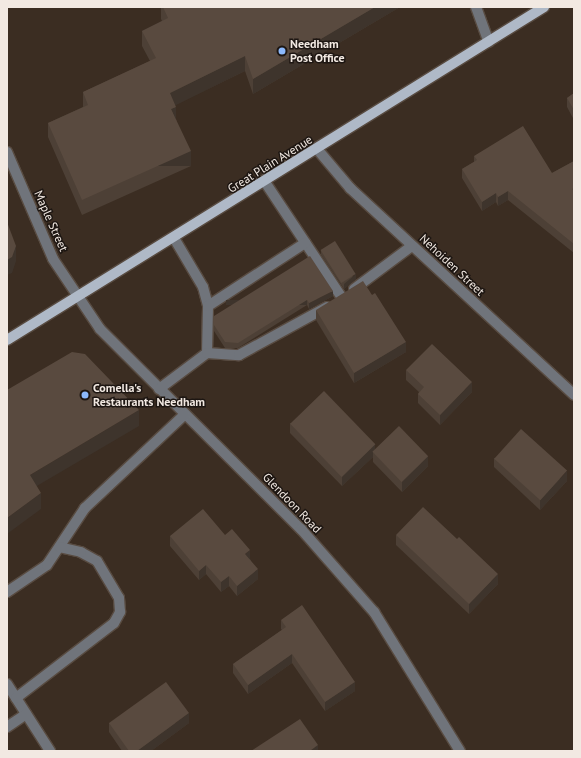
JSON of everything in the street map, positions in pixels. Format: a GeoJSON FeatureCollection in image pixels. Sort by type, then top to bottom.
{"type":"FeatureCollection","features":[{"type":"Feature","properties":{"kind":"main road","name":"Great Plain Avenue"},"geometry":{"type":"LineString","coordinates":[[7,340],[318,150],[544,7]]}},
{"type":"Feature","properties":{"kind":"street"},"geometry":{"type":"LineString","coordinates":[[476,7],[489,42]]}},
{"type":"Feature","properties":{"kind":"street","name":"Nehoiden Street"},"geometry":{"type":"LineString","coordinates":[[318,150],[346,183],[574,395]]}},
{"type":"Feature","properties":{"kind":"street","name":"Maple Street"},"geometry":{"type":"LineString","coordinates":[[7,152],[53,259],[77,297]]}},
{"type":"Feature","properties":{"kind":"street"},"geometry":{"type":"LineString","coordinates":[[265,182],[342,298]]}},
{"type":"Feature","properties":{"kind":"street"},"geometry":{"type":"LineString","coordinates":[[174,238],[203,287],[208,306],[207,354]]}},
{"type":"Feature","properties":{"kind":"street"},"geometry":{"type":"LineString","coordinates":[[208,306],[305,243]]}},
{"type":"Feature","properties":{"kind":"street"},"geometry":{"type":"LineString","coordinates":[[159,389],[207,354],[239,355],[342,298],[412,246]]}},
{"type":"Feature","properties":{"kind":"street","name":"Glendoon Road"},"geometry":{"type":"LineString","coordinates":[[77,297],[110,342],[301,529],[374,612],[460,751]]}},
{"type":"Feature","properties":{"kind":"street"},"geometry":{"type":"LineString","coordinates":[[7,592],[42,569],[60,547],[85,508],[185,414]]}},
{"type":"Feature","properties":{"kind":"street"},"geometry":{"type":"LineString","coordinates":[[16,698],[114,623],[120,612],[119,598],[98,561],[81,552],[60,547]]}},
{"type":"Feature","properties":{"kind":"street"},"geometry":{"type":"LineString","coordinates":[[7,684],[50,751]]}},
{"type":"Feature","properties":{"kind":"street"},"geometry":{"type":"LineString","coordinates":[[7,727],[26,714]]}},
{"type":"Feature","properties":{"kind":"building"},"geometry":{"type":"Polygon","coordinates":[[[163,7],[375,7],[253,79],[245,56],[170,93],[176,107],[171,109],[191,151],[82,200],[48,123],[88,105],[83,92],[156,58],[142,31],[168,18],[163,7]]]}},
{"type":"Feature","properties":{"kind":"building"},"geometry":{"type":"Polygon","coordinates":[[[574,93],[574,110],[567,98],[574,93]]]}},
{"type":"Feature","properties":{"kind":"building"},"geometry":{"type":"Polygon","coordinates":[[[523,126],[552,173],[574,161],[574,188],[572,189],[574,191],[574,244],[508,191],[498,197],[496,193],[482,202],[462,169],[477,160],[474,156],[523,126]]]}},
{"type":"Feature","properties":{"kind":"building"},"geometry":{"type":"Polygon","coordinates":[[[7,222],[16,246],[12,257],[7,260],[7,222]]]}},
{"type":"Feature","properties":{"kind":"building"},"geometry":{"type":"Polygon","coordinates":[[[335,241],[356,274],[341,283],[321,250],[335,241]]]}},
{"type":"Feature","properties":{"kind":"building"},"geometry":{"type":"Polygon","coordinates":[[[310,256],[333,291],[309,303],[307,300],[238,343],[225,342],[214,325],[214,316],[310,256]]]}},
{"type":"Feature","properties":{"kind":"building"},"geometry":{"type":"Polygon","coordinates":[[[363,281],[372,295],[375,293],[406,342],[354,373],[316,310],[363,281]]]}},
{"type":"Feature","properties":{"kind":"building"},"geometry":{"type":"Polygon","coordinates":[[[432,344],[472,382],[440,415],[418,394],[424,387],[406,370],[432,344]]]}},
{"type":"Feature","properties":{"kind":"building"},"geometry":{"type":"Polygon","coordinates":[[[72,352],[85,354],[139,410],[30,475],[41,493],[7,518],[7,390],[72,352]]]}},
{"type":"Feature","properties":{"kind":"building"},"geometry":{"type":"Polygon","coordinates":[[[324,391],[375,444],[342,477],[290,424],[324,391]]]}},
{"type":"Feature","properties":{"kind":"building"},"geometry":{"type":"Polygon","coordinates":[[[399,426],[428,456],[402,482],[372,452],[399,426]]]}},
{"type":"Feature","properties":{"kind":"building"},"geometry":{"type":"Polygon","coordinates":[[[521,429],[567,470],[540,500],[494,459],[521,429]]]}},
{"type":"Feature","properties":{"kind":"building"},"geometry":{"type":"Polygon","coordinates":[[[423,507],[457,539],[459,537],[498,574],[469,604],[396,535],[423,507]]]}},
{"type":"Feature","properties":{"kind":"building"},"geometry":{"type":"Polygon","coordinates":[[[203,509],[225,535],[232,529],[250,550],[245,554],[258,569],[237,586],[229,576],[221,582],[206,565],[199,571],[170,536],[203,509]]]}},
{"type":"Feature","properties":{"kind":"building"},"geometry":{"type":"Polygon","coordinates":[[[302,605],[355,682],[325,702],[292,654],[248,685],[233,664],[286,627],[281,620],[302,605]]]}},
{"type":"Feature","properties":{"kind":"building"},"geometry":{"type":"Polygon","coordinates":[[[166,682],[189,713],[137,751],[129,751],[109,723],[166,682]]]}},
{"type":"Feature","properties":{"kind":"building"},"geometry":{"type":"Polygon","coordinates":[[[300,719],[318,745],[310,751],[251,751],[300,719]]]}},
{"type":"Feature","properties":{"kind":"place","name":"Needham Post Office"},"geometry":{"type":"Point","coordinates":[282,51]}},
{"type":"Feature","properties":{"kind":"place","name":"Comella's Restaurants Needham"},"geometry":{"type":"Point","coordinates":[85,395]}}]}
